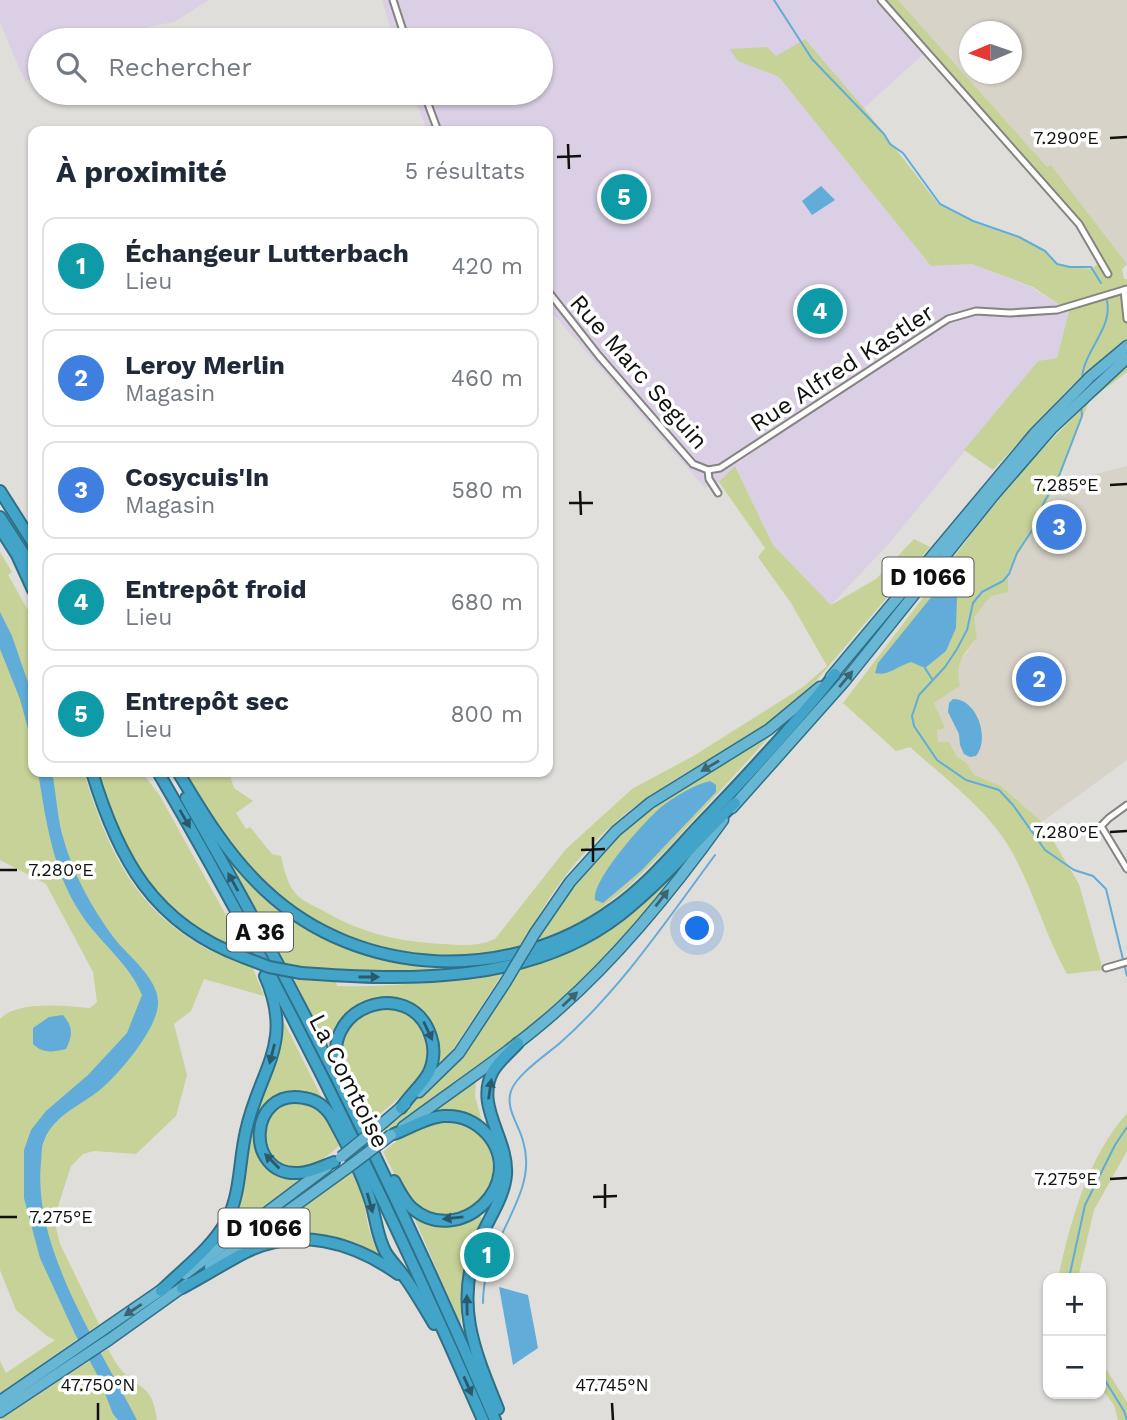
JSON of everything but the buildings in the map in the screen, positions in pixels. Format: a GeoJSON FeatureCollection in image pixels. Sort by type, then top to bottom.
{"type":"FeatureCollection","features":[{"type":"Feature","properties":{"kind":"highway","name":"D 1066"},"geometry":{"type":"LineString","coordinates":[[107,1334],[338,1159],[401,1108],[459,1053],[569,882],[590,857],[650,803],[768,730],[835,674],[1035,432],[1090,377],[1127,346]]}},
{"type":"Feature","properties":{"kind":"highway","name":"D 1066"},"geometry":{"type":"LineString","coordinates":[[1,1408],[107,1334],[182,1288],[346,1169],[518,1043],[588,982],[633,936],[735,803],[844,682],[993,496],[1052,428],[1127,358]]}},
{"type":"Feature","properties":{"kind":"highway"},"geometry":{"type":"LineString","coordinates":[[0,491],[28,535]]}},
{"type":"Feature","properties":{"kind":"highway"},"geometry":{"type":"LineString","coordinates":[[0,517],[28,560]]}},
{"type":"Feature","properties":{"kind":"highway"},"geometry":{"type":"LineString","coordinates":[[0,528],[28,579]]}},
{"type":"Feature","properties":{"kind":"highway"},"geometry":{"type":"LineString","coordinates":[[181,777],[233,856],[268,893],[321,930],[384,955],[416,961],[478,961],[512,956],[581,930],[642,887],[800,717],[835,674]]}},
{"type":"Feature","properties":{"kind":"highway"},"geometry":{"type":"LineString","coordinates":[[94,777],[115,840],[132,870],[166,911],[187,927],[227,952],[269,967],[301,973],[358,977],[410,977],[485,970],[530,961],[554,952],[600,928],[647,892],[735,803]]}},
{"type":"Feature","properties":{"kind":"highway","name":"La Comtoise"},"geometry":{"type":"LineString","coordinates":[[161,777],[258,950],[368,1165],[483,1420]]}},
{"type":"Feature","properties":{"kind":"highway","name":"La Comtoise"},"geometry":{"type":"LineString","coordinates":[[174,777],[278,965],[345,1094],[495,1420]]}},
{"type":"Feature","properties":{"kind":"highway"},"geometry":{"type":"LineString","coordinates":[[161,1291],[218,1235],[233,1206],[248,1120],[275,1051],[276,1012],[258,950]]}},
{"type":"Feature","properties":{"kind":"highway"},"geometry":{"type":"LineString","coordinates":[[345,1094],[346,1084],[339,1070],[336,1053],[342,1027],[354,1013],[371,1004],[400,1004],[415,1013],[426,1025],[431,1034],[434,1052],[429,1073],[401,1108]]}},
{"type":"Feature","properties":{"kind":"highway"},"geometry":{"type":"LineString","coordinates":[[501,1420],[473,1344],[467,1299],[471,1265],[477,1246],[506,1180],[506,1155],[488,1105],[488,1086],[494,1070],[518,1043]]}},
{"type":"Feature","properties":{"kind":"highway"},"geometry":{"type":"LineString","coordinates":[[338,1159],[298,1173],[279,1170],[260,1147],[262,1117],[282,1100],[296,1096],[311,1099],[330,1113],[363,1181],[377,1232],[386,1253],[453,1352]]}},
{"type":"Feature","properties":{"kind":"highway"},"geometry":{"type":"LineString","coordinates":[[383,1172],[393,1179],[414,1209],[438,1219],[461,1218],[480,1209],[489,1200],[500,1169],[499,1155],[481,1127],[465,1119],[442,1116],[392,1135]]}},
{"type":"Feature","properties":{"kind":"highway"},"geometry":{"type":"LineString","coordinates":[[182,1288],[247,1252],[281,1242],[303,1240],[329,1241],[354,1248],[378,1260],[407,1281]]}},
{"type":"Feature","properties":{"kind":"street"},"geometry":{"type":"LineString","coordinates":[[393,0],[403,28]]}},
{"type":"Feature","properties":{"kind":"street"},"geometry":{"type":"LineString","coordinates":[[881,0],[1079,224],[1108,274]]}},
{"type":"Feature","properties":{"kind":"street"},"geometry":{"type":"LineString","coordinates":[[428,105],[436,126]]}},
{"type":"Feature","properties":{"kind":"street"},"geometry":{"type":"LineString","coordinates":[[1125,290],[1127,319]]}},
{"type":"Feature","properties":{"kind":"street","name":"Rue Alfred Kastler"},"geometry":{"type":"LineString","coordinates":[[708,470],[720,468],[948,319],[976,311],[1010,313],[1057,310],[1125,290]]}},
{"type":"Feature","properties":{"kind":"street","name":"Rue Marc Seguin"},"geometry":{"type":"LineString","coordinates":[[553,298],[598,356],[693,464],[708,470]]}},
{"type":"Feature","properties":{"kind":"street"},"geometry":{"type":"LineString","coordinates":[[708,470],[709,479],[718,493]]}},
{"type":"Feature","properties":{"kind":"street"},"geometry":{"type":"LineString","coordinates":[[1127,805],[1101,826],[1127,869]]}},
{"type":"Feature","properties":{"kind":"street"},"geometry":{"type":"LineString","coordinates":[[1106,968],[1124,963]]}},
{"type":"Feature","properties":{"kind":"shaded area"},"geometry":{"type":"Polygon","coordinates":[[[0,0],[209,0],[174,22],[145,28],[28,28],[28,81],[25,82],[0,22],[0,0]]]}},
{"type":"Feature","properties":{"kind":"shaded area"},"geometry":{"type":"Polygon","coordinates":[[[382,0],[886,0],[928,50],[864,108],[805,39],[776,56],[738,61],[779,77],[931,266],[972,264],[1031,287],[1069,311],[1057,358],[1038,361],[892,540],[831,605],[773,545],[736,467],[719,482],[705,488],[553,314],[553,126],[425,126],[417,105],[553,105],[553,28],[390,28],[382,0]]]}},
{"type":"Feature","properties":{"kind":"shaded area"},"geometry":{"type":"Polygon","coordinates":[[[898,0],[1127,0],[1127,264],[1051,165],[1048,168],[973,84],[1022,84],[1022,21],[959,21],[959,68],[898,0]]]}},
{"type":"Feature","properties":{"kind":"shaded area"},"geometry":{"type":"Polygon","coordinates":[[[1127,466],[1127,760],[1042,822],[1001,786],[974,775],[966,762],[957,757],[949,743],[938,742],[937,730],[945,728],[934,703],[960,686],[956,671],[958,664],[977,638],[973,617],[1008,573],[1057,484],[1127,466]]]}},
{"type":"Feature","properties":{"kind":"green space"},"geometry":{"type":"Polygon","coordinates":[[[886,0],[898,0],[959,68],[959,84],[886,0]]]}},
{"type":"Feature","properties":{"kind":"green space"},"geometry":{"type":"Polygon","coordinates":[[[805,39],[864,108],[939,205],[972,222],[1019,238],[1044,251],[1057,265],[1090,269],[1104,261],[1080,222],[959,84],[973,84],[1047,167],[1051,165],[1127,264],[1122,269],[1124,279],[1127,279],[1127,372],[1089,401],[1072,385],[993,470],[964,450],[1038,361],[1057,358],[1069,311],[1033,287],[972,264],[931,266],[779,77],[738,61],[730,49],[767,47],[776,56],[805,39]]]}},
{"type":"Feature","properties":{"kind":"green space"},"geometry":{"type":"Polygon","coordinates":[[[1089,401],[1057,484],[1008,573],[1008,592],[991,596],[974,617],[977,638],[961,660],[958,672],[960,686],[934,703],[945,728],[937,730],[938,742],[949,742],[957,757],[966,762],[974,775],[1001,786],[1042,822],[1079,884],[1103,970],[1067,974],[1023,874],[997,829],[961,792],[910,747],[896,751],[843,703],[1011,482],[1089,401]]]}},
{"type":"Feature","properties":{"kind":"green space"},"geometry":{"type":"Polygon","coordinates":[[[735,466],[773,545],[831,605],[876,579],[914,539],[930,547],[809,689],[774,719],[653,794],[599,837],[556,889],[520,948],[457,955],[426,954],[365,942],[336,931],[282,898],[256,875],[233,849],[188,777],[231,777],[234,788],[253,801],[236,813],[246,829],[250,827],[272,854],[281,856],[291,887],[299,897],[311,904],[364,930],[394,938],[463,945],[495,939],[566,849],[632,789],[695,755],[803,687],[827,666],[791,603],[758,557],[765,548],[719,482],[735,466]]]}},
{"type":"Feature","properties":{"kind":"green space"},"geometry":{"type":"Polygon","coordinates":[[[0,552],[12,572],[8,575],[28,610],[28,777],[86,777],[114,852],[143,897],[185,935],[211,951],[252,966],[264,996],[204,979],[191,1011],[174,1024],[187,1075],[176,1116],[136,1154],[94,1151],[83,1154],[71,1166],[54,1219],[60,1244],[99,1324],[0,1393],[0,1361],[6,1373],[55,1340],[16,1310],[0,1270],[0,1019],[18,1009],[55,1006],[90,1008],[97,1002],[93,972],[46,884],[0,860],[0,552]]]}},
{"type":"Feature","properties":{"kind":"green space"},"geometry":{"type":"Polygon","coordinates":[[[773,733],[665,851],[627,888],[584,921],[533,944],[581,874],[618,835],[682,788],[773,733]]]}},
{"type":"Feature","properties":{"kind":"green space"},"geometry":{"type":"Polygon","coordinates":[[[100,777],[146,777],[160,796],[248,955],[217,942],[168,906],[133,860],[100,777]]]}},
{"type":"Feature","properties":{"kind":"green space"},"geometry":{"type":"Polygon","coordinates":[[[228,861],[257,892],[284,914],[332,941],[384,958],[468,967],[379,973],[287,966],[228,861]]]}},
{"type":"Feature","properties":{"kind":"green space"},"geometry":{"type":"Polygon","coordinates":[[[670,880],[613,949],[579,983],[499,1050],[386,1133],[383,1128],[443,1076],[516,971],[577,949],[621,922],[670,880]]]}},
{"type":"Feature","properties":{"kind":"green space"},"geometry":{"type":"Polygon","coordinates":[[[503,973],[454,1048],[433,1071],[436,1038],[431,1025],[411,1006],[397,1001],[383,999],[357,1006],[340,1026],[332,1056],[292,975],[336,982],[337,986],[378,986],[503,973]]]}},
{"type":"Feature","properties":{"kind":"green space"},"geometry":{"type":"Polygon","coordinates":[[[386,1008],[405,1014],[416,1022],[427,1040],[428,1054],[415,1081],[369,1123],[346,1071],[342,1054],[343,1039],[349,1026],[363,1015],[386,1008]]]}},
{"type":"Feature","properties":{"kind":"green space"},"geometry":{"type":"Polygon","coordinates":[[[279,1012],[325,1104],[307,1092],[287,1092],[271,1100],[260,1114],[254,1131],[255,1149],[263,1164],[279,1174],[303,1177],[224,1236],[236,1206],[257,1106],[276,1059],[279,1012]]]}},
{"type":"Feature","properties":{"kind":"green space"},"geometry":{"type":"Polygon","coordinates":[[[476,1079],[475,1096],[482,1121],[454,1112],[425,1115],[476,1079]]]}},
{"type":"Feature","properties":{"kind":"green space"},"geometry":{"type":"Polygon","coordinates":[[[293,1101],[318,1110],[328,1122],[339,1146],[317,1163],[302,1169],[288,1169],[277,1164],[264,1143],[268,1118],[277,1108],[293,1101]]]}},
{"type":"Feature","properties":{"kind":"green space"},"geometry":{"type":"Polygon","coordinates":[[[1127,1113],[1127,1151],[1094,1210],[1079,1273],[1059,1273],[1082,1191],[1113,1131],[1127,1113]]]}},
{"type":"Feature","properties":{"kind":"green space"},"geometry":{"type":"Polygon","coordinates":[[[450,1120],[475,1132],[489,1149],[493,1169],[488,1188],[477,1204],[460,1214],[440,1216],[412,1202],[383,1152],[414,1130],[450,1120]]]}},
{"type":"Feature","properties":{"kind":"green space"},"geometry":{"type":"Polygon","coordinates":[[[351,1170],[363,1195],[374,1244],[384,1259],[348,1242],[323,1235],[297,1234],[278,1237],[245,1248],[351,1170]]]}},
{"type":"Feature","properties":{"kind":"green space"},"geometry":{"type":"Polygon","coordinates":[[[413,1215],[446,1225],[462,1223],[480,1215],[482,1220],[471,1246],[465,1271],[461,1325],[413,1215]]]}},
{"type":"Feature","properties":{"kind":"green space"},"geometry":{"type":"Polygon","coordinates":[[[108,1349],[121,1370],[150,1395],[157,1420],[0,1420],[108,1349]]]}},
{"type":"Feature","properties":{"kind":"green space"},"geometry":{"type":"Polygon","coordinates":[[[1106,1369],[1127,1402],[1127,1420],[1118,1420],[1114,1405],[1106,1395],[1106,1369]]]}},
{"type":"Feature","properties":{"kind":"water"},"geometry":{"type":"Polygon","coordinates":[[[821,186],[835,200],[812,215],[802,201],[821,186]]]}},
{"type":"Feature","properties":{"kind":"water"},"geometry":{"type":"Polygon","coordinates":[[[957,575],[960,584],[956,628],[946,651],[925,668],[911,662],[889,672],[875,673],[878,663],[945,580],[957,575]]]}},
{"type":"Feature","properties":{"kind":"water"},"geometry":{"type":"Polygon","coordinates":[[[0,612],[12,636],[28,682],[28,729],[20,699],[0,649],[0,612]]]}},
{"type":"Feature","properties":{"kind":"water"},"geometry":{"type":"Polygon","coordinates":[[[953,699],[968,705],[979,720],[982,739],[976,756],[964,754],[960,745],[959,734],[948,712],[949,703],[953,699]]]}},
{"type":"Feature","properties":{"kind":"water"},"geometry":{"type":"Polygon","coordinates":[[[39,777],[53,777],[62,834],[83,889],[114,938],[148,976],[157,993],[157,1012],[137,1049],[101,1089],[54,1124],[43,1143],[41,1162],[41,1195],[57,1262],[71,1295],[137,1420],[118,1420],[113,1414],[99,1378],[75,1334],[40,1258],[24,1198],[24,1150],[31,1130],[46,1111],[88,1075],[127,1033],[142,995],[130,973],[88,924],[71,898],[57,864],[39,777]]]}},
{"type":"Feature","properties":{"kind":"water"},"geometry":{"type":"Polygon","coordinates":[[[710,781],[716,785],[716,792],[642,870],[603,903],[595,900],[601,879],[610,865],[653,814],[678,795],[710,781]]]}},
{"type":"Feature","properties":{"kind":"water"},"geometry":{"type":"Polygon","coordinates":[[[63,1015],[71,1031],[66,1049],[48,1051],[33,1044],[33,1028],[49,1017],[63,1015]]]}},
{"type":"Feature","properties":{"kind":"water"},"geometry":{"type":"Polygon","coordinates":[[[499,1287],[528,1295],[538,1348],[513,1365],[499,1287]]]}},
{"type":"Feature","properties":{"kind":"waterway"},"geometry":{"type":"LineString","coordinates":[[774,0],[812,59],[884,134],[890,144],[903,153],[940,204],[973,221],[1019,237],[1045,251],[1057,264],[1091,267],[1101,283]]}},
{"type":"Feature","properties":{"kind":"waterway"},"geometry":{"type":"LineString","coordinates":[[1082,379],[1087,359],[1106,321],[1107,301]]}},
{"type":"Feature","properties":{"kind":"waterway"},"geometry":{"type":"LineString","coordinates":[[1081,407],[1082,416],[1057,481],[1044,502],[1037,523],[1017,553],[1009,574],[1003,581],[982,592],[973,603],[967,630],[957,649],[945,667],[919,695],[912,716],[914,726],[937,760],[966,780],[999,790],[1045,850],[1074,870],[1093,876],[1106,889],[1127,976]]}},
{"type":"Feature","properties":{"kind":"waterway"},"geometry":{"type":"LineString","coordinates":[[925,668],[932,679]]}},
{"type":"Feature","properties":{"kind":"waterway"},"geometry":{"type":"LineString","coordinates":[[483,1303],[487,1272],[522,1188],[526,1170],[525,1147],[510,1104],[514,1085],[603,1000],[642,953],[715,855]]}},
{"type":"Feature","properties":{"kind":"waterway"},"geometry":{"type":"LineString","coordinates":[[1070,1273],[1085,1205],[1127,1127]]}},
{"type":"Feature","properties":{"kind":"waterway"},"geometry":{"type":"LineString","coordinates":[[1106,1382],[1127,1420]]}},
{"type":"Feature","properties":{"kind":"place","name":"Entrepôt sec"},"geometry":{"type":"Point","coordinates":[624,197]}},
{"type":"Feature","properties":{"kind":"place","name":"Entrepôt froid"},"geometry":{"type":"Point","coordinates":[820,311]}},
{"type":"Feature","properties":{"kind":"place","name":"Cosycuis'In"},"geometry":{"type":"Point","coordinates":[1059,527]}},
{"type":"Feature","properties":{"kind":"place","name":"Leroy Merlin"},"geometry":{"type":"Point","coordinates":[1039,679]}},
{"type":"Feature","properties":{"kind":"place","name":"Échangeur Lutterbach"},"geometry":{"type":"Point","coordinates":[487,1255]}}]}
